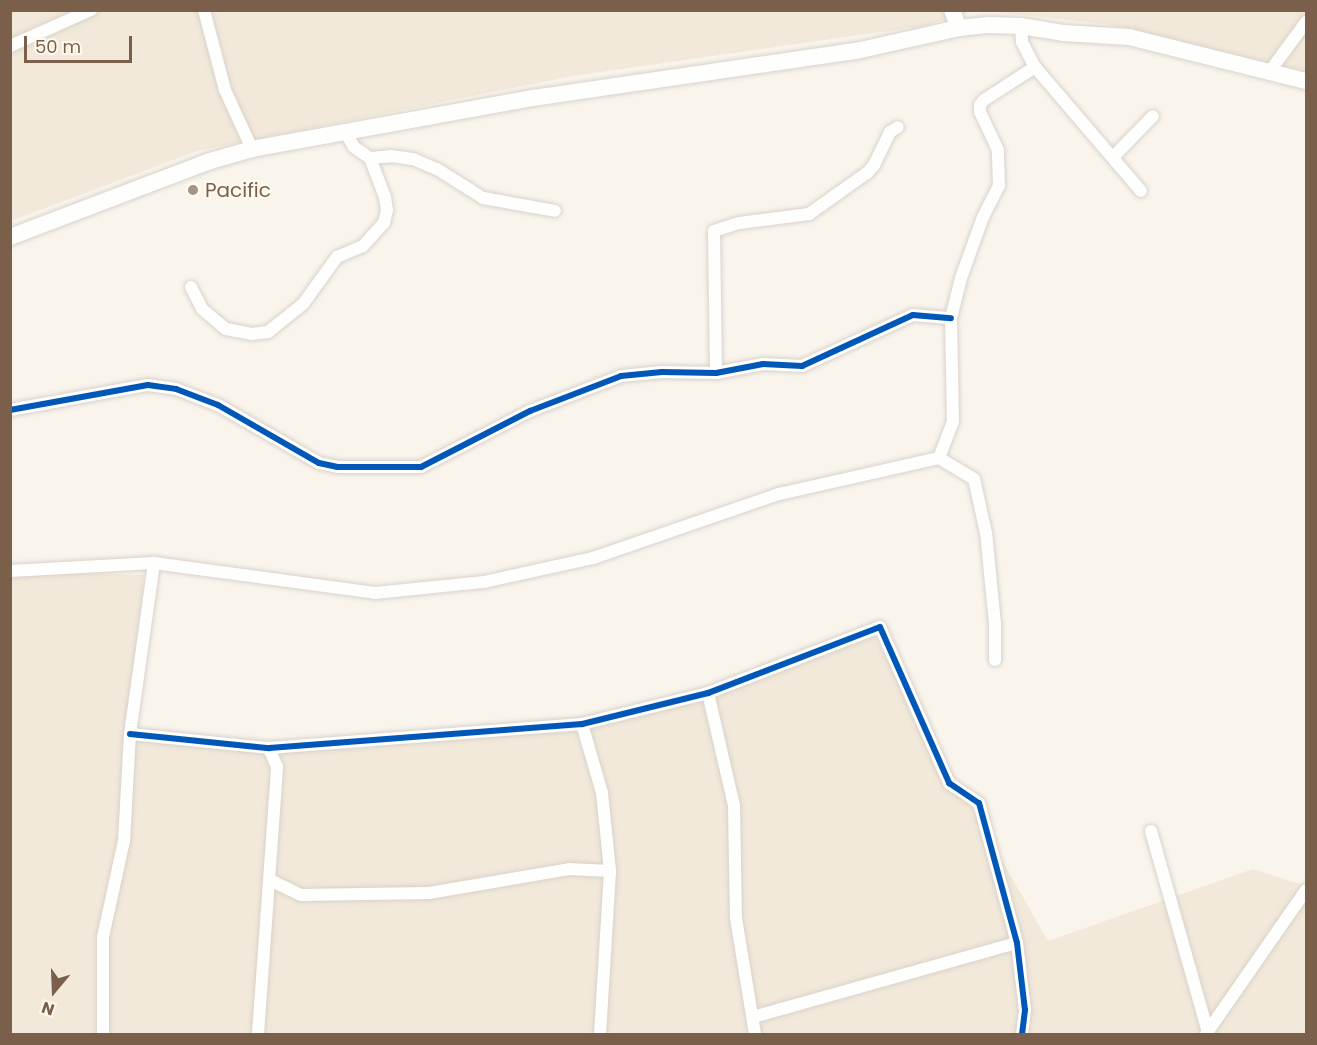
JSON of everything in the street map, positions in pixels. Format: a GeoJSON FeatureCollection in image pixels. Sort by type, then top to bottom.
{"type":"FeatureCollection","features":[{"type":"Feature","properties":{"kind":"main road"},"geometry":{"type":"LineString","coordinates":[[952,10],[959,28]]}},
{"type":"Feature","properties":{"kind":"main road"},"geometry":{"type":"LineString","coordinates":[[10,237],[210,161],[252,149],[639,81],[856,51],[959,28],[989,25],[1021,26],[1064,33],[1129,37],[1306,81]]}},
{"type":"Feature","properties":{"kind":"street"},"geometry":{"type":"LineString","coordinates":[[10,46],[91,10]]}},
{"type":"Feature","properties":{"kind":"street"},"geometry":{"type":"LineString","coordinates":[[204,10],[225,90],[252,149]]}},
{"type":"Feature","properties":{"kind":"street"},"geometry":{"type":"LineString","coordinates":[[1270,71],[1306,22]]}},
{"type":"Feature","properties":{"kind":"street"},"geometry":{"type":"LineString","coordinates":[[1021,26],[1022,42],[1035,68],[1141,191]]}},
{"type":"Feature","properties":{"kind":"street"},"geometry":{"type":"LineString","coordinates":[[939,458],[953,422],[951,318],[961,278],[982,217],[999,186],[998,150],[980,112],[980,105],[984,99],[1035,68]]}},
{"type":"Feature","properties":{"kind":"street"},"geometry":{"type":"LineString","coordinates":[[1113,157],[1153,116]]}},
{"type":"Feature","properties":{"kind":"street"},"geometry":{"type":"LineString","coordinates":[[716,373],[714,231],[739,223],[809,214],[867,173],[874,165],[890,132],[898,127]]}},
{"type":"Feature","properties":{"kind":"street"},"geometry":{"type":"LineString","coordinates":[[191,287],[202,309],[226,328],[252,334],[268,332],[303,304],[337,256],[363,246],[384,223],[387,210],[385,197],[370,158],[354,147],[345,131]]}},
{"type":"Feature","properties":{"kind":"street"},"geometry":{"type":"LineString","coordinates":[[370,158],[391,156],[413,159],[437,169],[483,198],[555,212]]}},
{"type":"Feature","properties":{"kind":"street"},"geometry":{"type":"LineString","coordinates":[[10,410],[148,385],[176,389],[219,405],[319,463],[338,467],[421,467],[530,411],[621,376],[663,372],[716,373],[763,364],[802,366],[913,315],[951,318]]}},
{"type":"Feature","properties":{"kind":"street"},"geometry":{"type":"LineString","coordinates":[[10,571],[154,563],[375,593],[484,582],[593,558],[779,494],[939,458],[974,479],[986,533],[995,624],[995,660]]}},
{"type":"Feature","properties":{"kind":"street"},"geometry":{"type":"LineString","coordinates":[[103,1035],[103,937],[124,841],[130,734],[154,563]]}},
{"type":"Feature","properties":{"kind":"street"},"geometry":{"type":"LineString","coordinates":[[130,734],[268,748],[582,723],[708,693],[880,627],[949,783],[979,803],[1017,943],[1025,1010],[1022,1035]]}},
{"type":"Feature","properties":{"kind":"street"},"geometry":{"type":"LineString","coordinates":[[708,693],[734,806],[736,918],[756,1035]]}},
{"type":"Feature","properties":{"kind":"street"},"geometry":{"type":"LineString","coordinates":[[582,723],[602,793],[610,872],[600,1035]]}},
{"type":"Feature","properties":{"kind":"street"},"geometry":{"type":"LineString","coordinates":[[258,1035],[277,767],[268,748]]}},
{"type":"Feature","properties":{"kind":"street"},"geometry":{"type":"LineString","coordinates":[[1151,831],[1207,1033]]}},
{"type":"Feature","properties":{"kind":"street"},"geometry":{"type":"LineString","coordinates":[[270,880],[301,895],[429,893],[569,869],[610,872]]}},
{"type":"Feature","properties":{"kind":"street"},"geometry":{"type":"LineString","coordinates":[[1207,1033],[1306,890]]}},
{"type":"Feature","properties":{"kind":"street"},"geometry":{"type":"LineString","coordinates":[[753,1017],[1017,943]]}},
{"type":"Feature","properties":{"kind":"shaded area"},"geometry":{"type":"Polygon","coordinates":[[[11,11],[971,11],[924,26],[573,76],[197,151],[11,221],[11,11]]]}},
{"type":"Feature","properties":{"kind":"shaded area"},"geometry":{"type":"Polygon","coordinates":[[[988,11],[1306,11],[1306,72],[1112,25],[988,11]]]}},
{"type":"Feature","properties":{"kind":"shaded area"},"geometry":{"type":"Polygon","coordinates":[[[11,572],[144,575],[128,734],[173,743],[360,749],[671,703],[873,635],[1048,941],[1253,869],[1306,886],[1306,1034],[11,1034],[11,572]]]}},
{"type":"Feature","properties":{"kind":"cycle path"},"geometry":{"type":"LineString","coordinates":[[10,410],[148,385],[176,389],[218,405],[319,463],[338,467],[421,467],[530,411],[621,376],[662,372],[716,373],[763,364],[802,366],[913,315],[951,318]]}},
{"type":"Feature","properties":{"kind":"cycle path"},"geometry":{"type":"LineString","coordinates":[[130,734],[269,748],[582,724],[708,693],[880,627],[949,783],[979,803],[1017,943],[1025,1010],[1022,1034]]}},
{"type":"Feature","properties":{"kind":"place","name":"Pacific"},"geometry":{"type":"Point","coordinates":[193,190]}}]}
